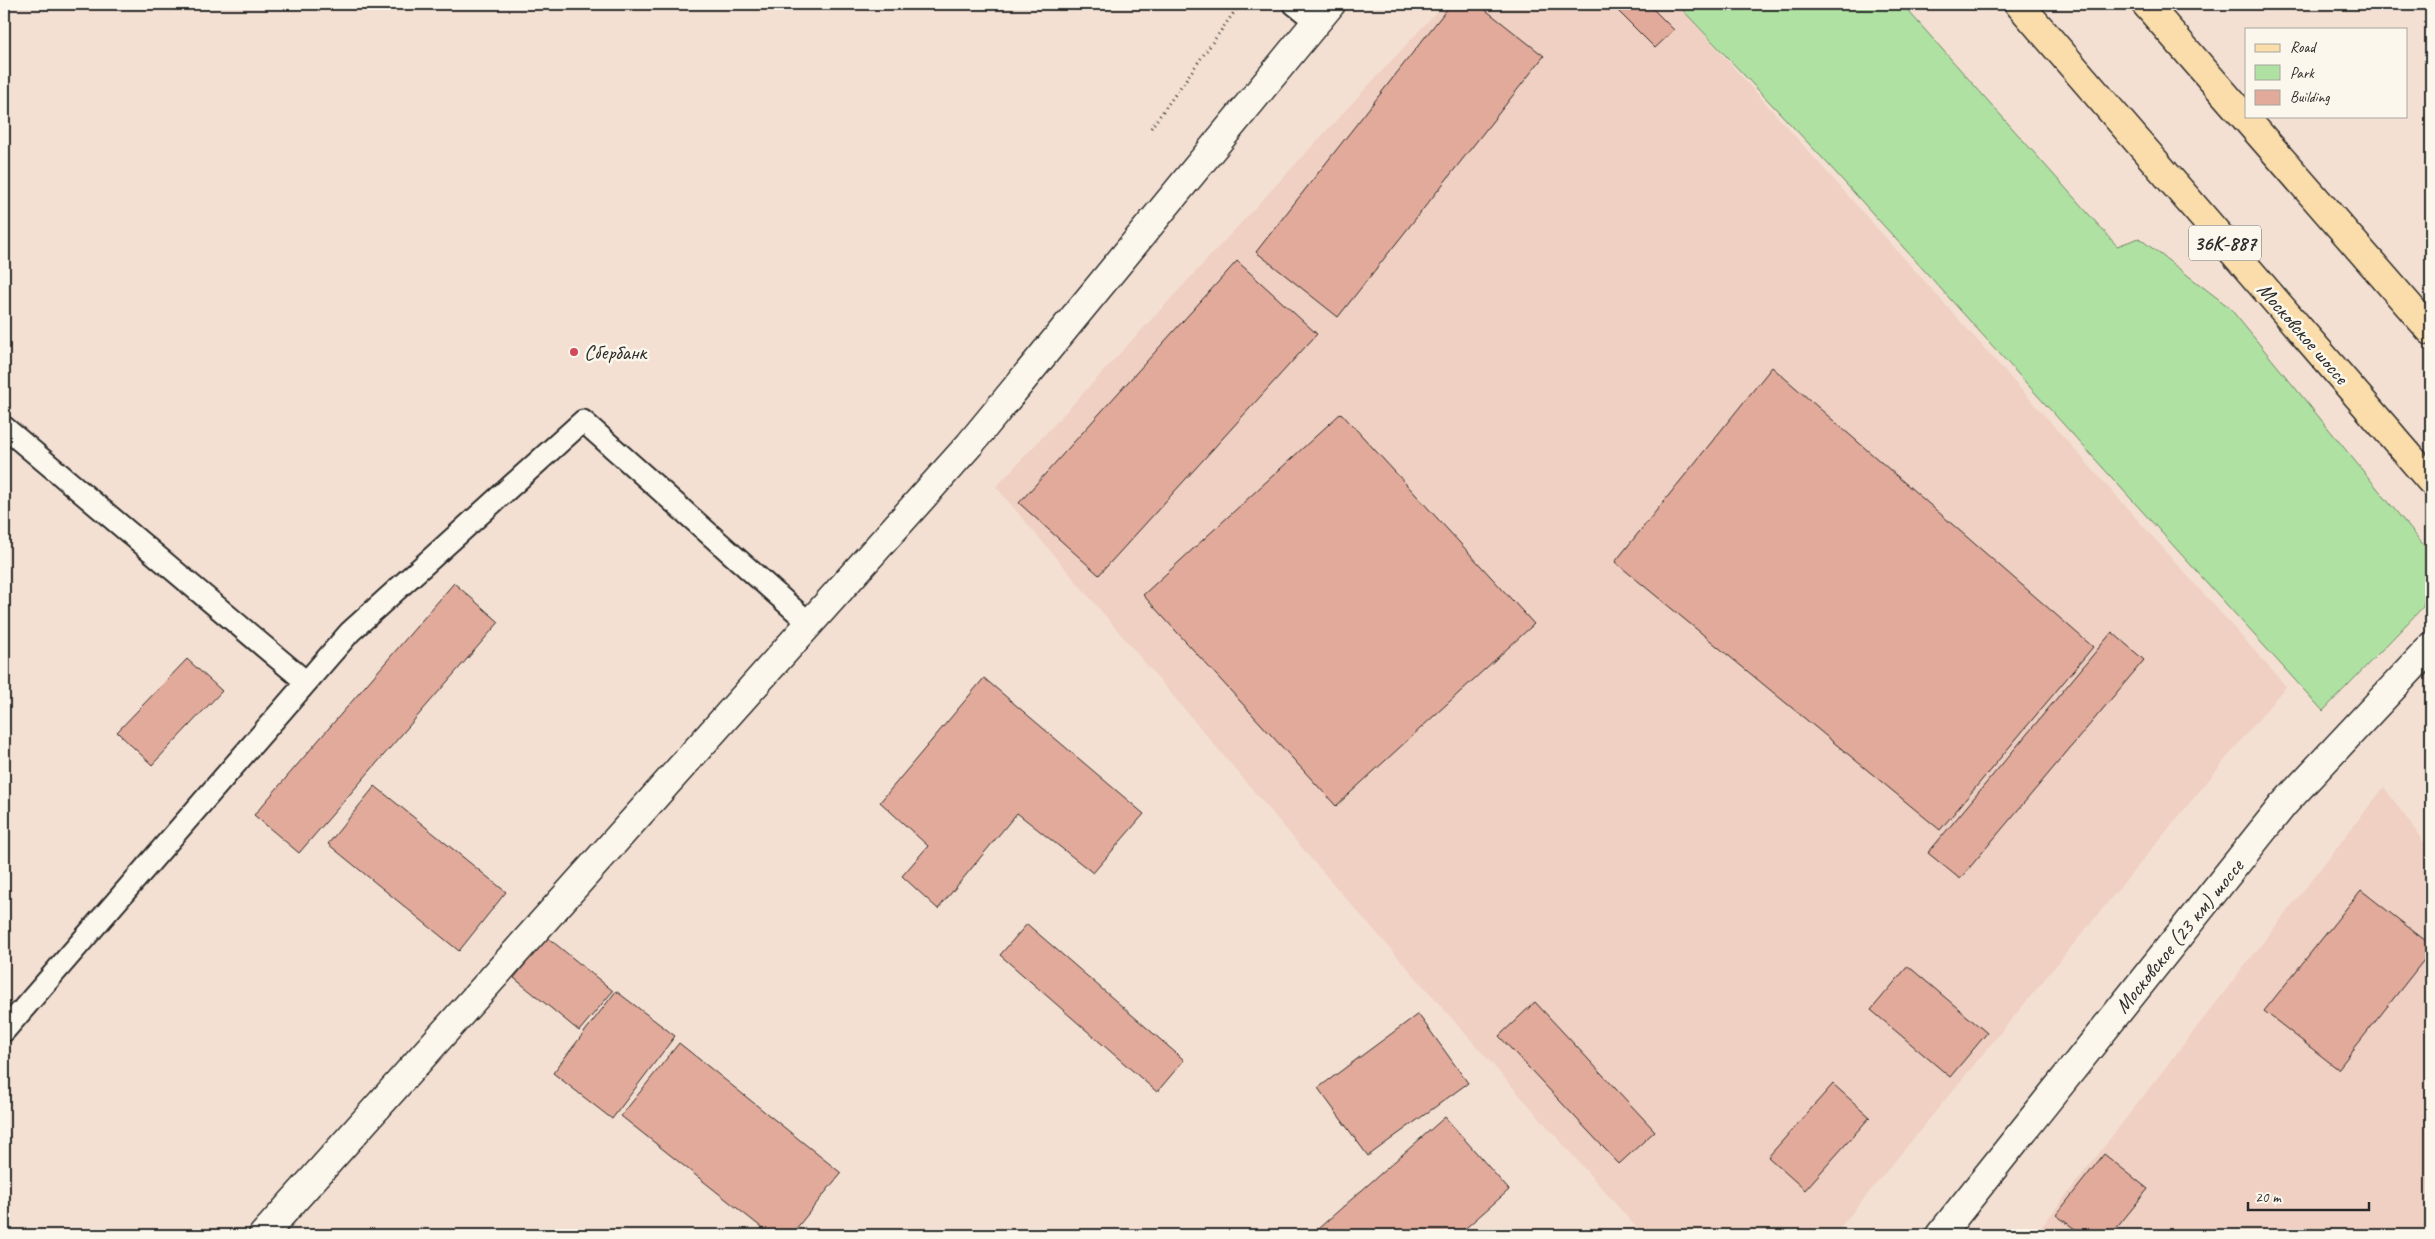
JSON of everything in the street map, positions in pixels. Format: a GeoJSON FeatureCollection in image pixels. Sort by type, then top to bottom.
{"type":"FeatureCollection","features":[{"type":"Feature","properties":{"kind":"main road","name":"Московское шоссе"},"geometry":{"type":"LineString","coordinates":[[2019,4],[2431,481]]}},
{"type":"Feature","properties":{"kind":"main road"},"geometry":{"type":"LineString","coordinates":[[2146,4],[2245,117]]}},
{"type":"Feature","properties":{"kind":"main road"},"geometry":{"type":"LineString","coordinates":[[2246,118],[2431,330]]}},
{"type":"Feature","properties":{"kind":"street"},"geometry":{"type":"LineString","coordinates":[[263,1235],[970,444],[1324,13]]}},
{"type":"Feature","properties":{"kind":"street","name":"Московское (23 км) шоссе"},"geometry":{"type":"LineString","coordinates":[[1940,1235],[2283,805],[2431,647]]}},
{"type":"Feature","properties":{"kind":"lane"},"geometry":{"type":"LineString","coordinates":[[1294,4],[1324,13]]}},
{"type":"Feature","properties":{"kind":"lane"},"geometry":{"type":"LineString","coordinates":[[4,1031],[350,632],[583,421],[809,623]]}},
{"type":"Feature","properties":{"kind":"lane"},"geometry":{"type":"LineString","coordinates":[[4,427],[306,682]]}},
{"type":"Feature","properties":{"kind":"path"},"geometry":{"type":"LineString","coordinates":[[1151,128],[1240,4]]}},
{"type":"Feature","properties":{"kind":"shaded area"},"geometry":{"type":"Polygon","coordinates":[[[1444,4],[1677,4],[2286,686],[1834,1235],[1643,1235],[1313,861],[996,487],[1444,4]]]}},
{"type":"Feature","properties":{"kind":"shaded area"},"geometry":{"type":"Polygon","coordinates":[[[2384,787],[2431,852],[2431,1235],[2035,1235],[2384,787]]]}},
{"type":"Feature","properties":{"kind":"green space"},"geometry":{"type":"Polygon","coordinates":[[[1677,4],[1902,4],[2117,246],[2139,238],[2229,307],[2431,554],[2431,566],[2423,607],[2323,711],[1827,163],[1677,4]]]}},
{"type":"Feature","properties":{"kind":"building"},"geometry":{"type":"Polygon","coordinates":[[[1451,4],[1478,4],[1544,56],[1338,317],[1256,252],[1451,4]]]}},
{"type":"Feature","properties":{"kind":"building"},"geometry":{"type":"Polygon","coordinates":[[[1611,4],[1648,4],[1674,30],[1655,48],[1611,4]]]}},
{"type":"Feature","properties":{"kind":"building"},"geometry":{"type":"Polygon","coordinates":[[[1237,261],[1317,334],[1099,575],[1019,503],[1237,261]]]}},
{"type":"Feature","properties":{"kind":"building"},"geometry":{"type":"Polygon","coordinates":[[[1772,367],[2093,647],[1940,830],[1615,562],[1772,367]]]}},
{"type":"Feature","properties":{"kind":"building"},"geometry":{"type":"Polygon","coordinates":[[[1341,413],[1534,624],[1336,806],[1143,595],[1341,413]]]}},
{"type":"Feature","properties":{"kind":"building"},"geometry":{"type":"Polygon","coordinates":[[[454,583],[499,622],[299,853],[254,815],[454,583]]]}},
{"type":"Feature","properties":{"kind":"building"},"geometry":{"type":"Polygon","coordinates":[[[2112,632],[2144,660],[1960,879],[1928,853],[2112,632]]]}},
{"type":"Feature","properties":{"kind":"building"},"geometry":{"type":"Polygon","coordinates":[[[187,659],[222,691],[152,765],[117,732],[187,659]]]}},
{"type":"Feature","properties":{"kind":"building"},"geometry":{"type":"Polygon","coordinates":[[[984,678],[1144,814],[1093,873],[1017,813],[938,909],[902,876],[928,846],[880,802],[984,678]]]}},
{"type":"Feature","properties":{"kind":"building"},"geometry":{"type":"Polygon","coordinates":[[[375,786],[506,892],[459,951],[328,844],[375,786]]]}},
{"type":"Feature","properties":{"kind":"building"},"geometry":{"type":"Polygon","coordinates":[[[2361,890],[2431,945],[2431,951],[2338,1069],[2264,1011],[2361,890]]]}},
{"type":"Feature","properties":{"kind":"building"},"geometry":{"type":"Polygon","coordinates":[[[1027,924],[1184,1060],[1157,1092],[1000,955],[1027,924]]]}},
{"type":"Feature","properties":{"kind":"building"},"geometry":{"type":"Polygon","coordinates":[[[547,937],[613,991],[579,1031],[514,978],[547,937]]]}},
{"type":"Feature","properties":{"kind":"building"},"geometry":{"type":"Polygon","coordinates":[[[1908,966],[1987,1033],[1950,1077],[1871,1010],[1908,966]]]}},
{"type":"Feature","properties":{"kind":"building"},"geometry":{"type":"Polygon","coordinates":[[[616,991],[675,1036],[612,1119],[553,1073],[616,991]]]}},
{"type":"Feature","properties":{"kind":"building"},"geometry":{"type":"Polygon","coordinates":[[[1535,1002],[1655,1131],[1619,1164],[1499,1036],[1535,1002]]]}},
{"type":"Feature","properties":{"kind":"building"},"geometry":{"type":"Polygon","coordinates":[[[1418,1014],[1468,1083],[1368,1156],[1318,1088],[1418,1014]]]}},
{"type":"Feature","properties":{"kind":"building"},"geometry":{"type":"Polygon","coordinates":[[[679,1043],[841,1173],[791,1235],[771,1235],[621,1116],[679,1043]]]}},
{"type":"Feature","properties":{"kind":"building"},"geometry":{"type":"Polygon","coordinates":[[[1833,1084],[1870,1117],[1805,1190],[1768,1157],[1833,1084]]]}},
{"type":"Feature","properties":{"kind":"building"},"geometry":{"type":"Polygon","coordinates":[[[1445,1117],[1509,1190],[1458,1235],[1311,1235],[1445,1117]]]}},
{"type":"Feature","properties":{"kind":"building"},"geometry":{"type":"Polygon","coordinates":[[[2104,1154],[2148,1189],[2111,1235],[2083,1235],[2056,1215],[2104,1154]]]}},
{"type":"Feature","properties":{"kind":"place","name":"Сбербанк"},"geometry":{"type":"Point","coordinates":[574,352]}}]}
